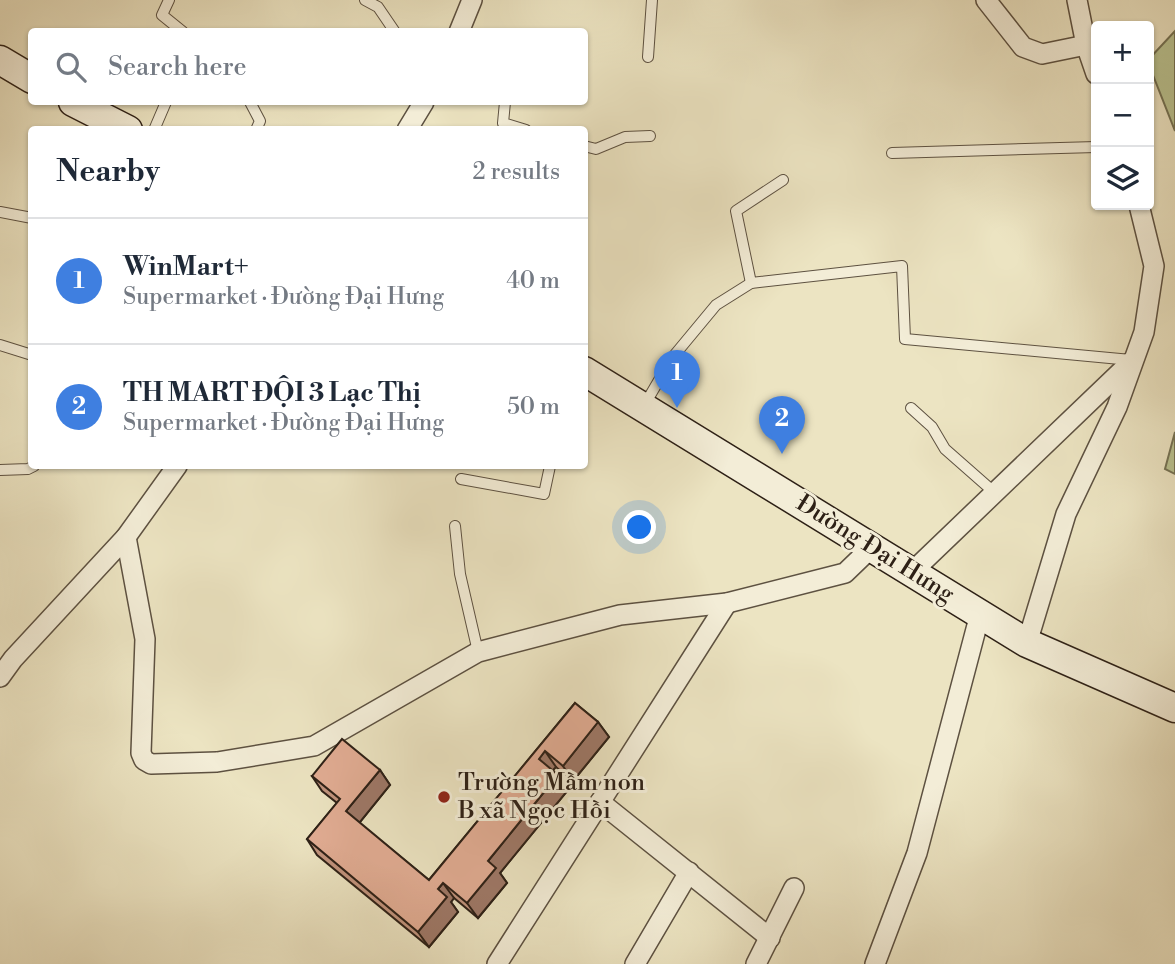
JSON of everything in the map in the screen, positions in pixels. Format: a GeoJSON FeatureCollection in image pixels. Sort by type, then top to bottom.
{"type":"FeatureCollection","features":[{"type":"Feature","properties":{"kind":"street"},"geometry":{"type":"LineString","coordinates":[[461,28],[472,0]]}},
{"type":"Feature","properties":{"kind":"street"},"geometry":{"type":"LineString","coordinates":[[986,0],[1023,47],[1042,54],[1086,45]]}},
{"type":"Feature","properties":{"kind":"street"},"geometry":{"type":"LineString","coordinates":[[1077,0],[1091,60]]}},
{"type":"Feature","properties":{"kind":"street"},"geometry":{"type":"LineString","coordinates":[[0,60],[28,77]]}},
{"type":"Feature","properties":{"kind":"street"},"geometry":{"type":"LineString","coordinates":[[409,126],[422,105]]}},
{"type":"Feature","properties":{"kind":"street"},"geometry":{"type":"LineString","coordinates":[[83,110],[119,126]]}},
{"type":"Feature","properties":{"kind":"street"},"geometry":{"type":"LineString","coordinates":[[1027,643],[1066,514],[1117,407],[1144,332],[1154,266],[1140,210]]}},
{"type":"Feature","properties":{"kind":"street"},"geometry":{"type":"LineString","coordinates":[[912,572],[1133,360]]}},
{"type":"Feature","properties":{"kind":"street","name":"Đường Đại Hưng"},"geometry":{"type":"LineString","coordinates":[[588,377],[643,407],[1027,643],[1175,708]]}},
{"type":"Feature","properties":{"kind":"street"},"geometry":{"type":"LineString","coordinates":[[0,677],[13,659],[126,537],[175,469]]}},
{"type":"Feature","properties":{"kind":"street"},"geometry":{"type":"LineString","coordinates":[[126,537],[145,639],[141,752],[144,760],[151,764],[217,762],[314,746],[478,652],[620,615],[727,603],[845,573],[872,547]]}},
{"type":"Feature","properties":{"kind":"street"},"geometry":{"type":"LineString","coordinates":[[497,964],[727,603]]}},
{"type":"Feature","properties":{"kind":"street"},"geometry":{"type":"LineString","coordinates":[[876,964],[917,853],[980,614]]}},
{"type":"Feature","properties":{"kind":"street"},"geometry":{"type":"LineString","coordinates":[[600,802],[770,937]]}},
{"type":"Feature","properties":{"kind":"street"},"geometry":{"type":"LineString","coordinates":[[635,964],[689,873]]}},
{"type":"Feature","properties":{"kind":"street"},"geometry":{"type":"LineString","coordinates":[[756,964],[794,888]]}},
{"type":"Feature","properties":{"kind":"lane"},"geometry":{"type":"LineString","coordinates":[[169,0],[162,15],[178,28]]}},
{"type":"Feature","properties":{"kind":"lane"},"geometry":{"type":"LineString","coordinates":[[365,0],[378,7],[392,28]]}},
{"type":"Feature","properties":{"kind":"lane"},"geometry":{"type":"LineString","coordinates":[[648,57],[652,0]]}},
{"type":"Feature","properties":{"kind":"lane"},"geometry":{"type":"LineString","coordinates":[[156,126],[165,105]]}},
{"type":"Feature","properties":{"kind":"lane"},"geometry":{"type":"LineString","coordinates":[[252,105],[260,121],[258,126]]}},
{"type":"Feature","properties":{"kind":"lane"},"geometry":{"type":"LineString","coordinates":[[505,105],[503,123],[513,126]]}},
{"type":"Feature","properties":{"kind":"lane"},"geometry":{"type":"LineString","coordinates":[[588,147],[596,149],[625,137],[650,136]]}},
{"type":"Feature","properties":{"kind":"lane"},"geometry":{"type":"LineString","coordinates":[[892,153],[1091,147]]}},
{"type":"Feature","properties":{"kind":"lane"},"geometry":{"type":"LineString","coordinates":[[751,283],[736,211],[783,180]]}},
{"type":"Feature","properties":{"kind":"lane"},"geometry":{"type":"LineString","coordinates":[[0,212],[28,217]]}},
{"type":"Feature","properties":{"kind":"lane"},"geometry":{"type":"LineString","coordinates":[[643,407],[672,358],[716,305],[751,283],[902,266],[905,339],[1133,360]]}},
{"type":"Feature","properties":{"kind":"lane"},"geometry":{"type":"LineString","coordinates":[[0,345],[28,354]]}},
{"type":"Feature","properties":{"kind":"lane"},"geometry":{"type":"LineString","coordinates":[[911,408],[932,427],[945,449],[995,493]]}},
{"type":"Feature","properties":{"kind":"lane"},"geometry":{"type":"LineString","coordinates":[[0,470],[28,469]]}},
{"type":"Feature","properties":{"kind":"lane"},"geometry":{"type":"LineString","coordinates":[[461,479],[544,494],[549,469]]}},
{"type":"Feature","properties":{"kind":"lane"},"geometry":{"type":"LineString","coordinates":[[455,526],[460,574],[478,652]]}},
{"type":"Feature","properties":{"kind":"green space"},"geometry":{"type":"Polygon","coordinates":[[[1175,31],[1175,131],[1154,78],[1154,54],[1175,31]]]}},
{"type":"Feature","properties":{"kind":"green space"},"geometry":{"type":"Polygon","coordinates":[[[1175,432],[1175,474],[1165,469],[1175,432]]]}},
{"type":"Feature","properties":{"kind":"building"},"geometry":{"type":"Polygon","coordinates":[[[575,703],[598,722],[563,766],[545,751],[539,759],[558,775],[488,861],[496,868],[467,903],[443,883],[438,889],[447,897],[418,932],[307,839],[340,799],[312,776],[342,739],[380,770],[346,811],[429,880],[575,703]]]}},
{"type":"Feature","properties":{"kind":"place","name":"WinMart+"},"geometry":{"type":"Point","coordinates":[677,408]}},
{"type":"Feature","properties":{"kind":"place","name":"TH MART ĐỘI 3 Lạc Thị"},"geometry":{"type":"Point","coordinates":[782,454]}},
{"type":"Feature","properties":{"kind":"place","name":"Trường Mầm non B xã Ngọc Hồi"},"geometry":{"type":"Point","coordinates":[444,797]}}]}
